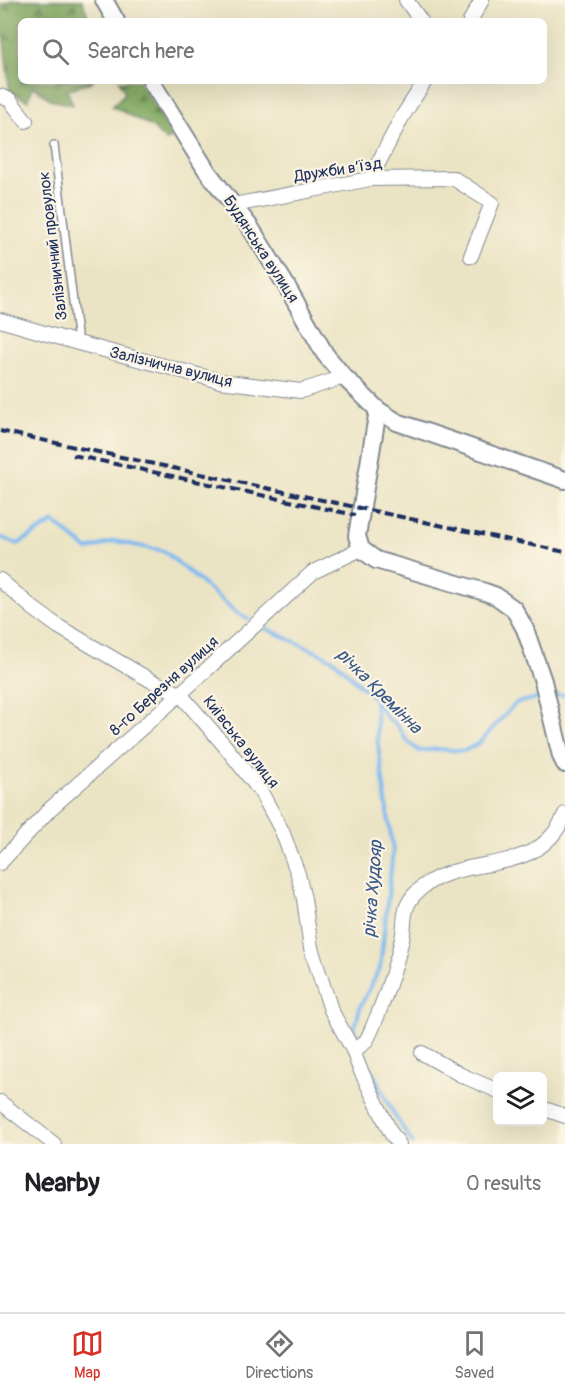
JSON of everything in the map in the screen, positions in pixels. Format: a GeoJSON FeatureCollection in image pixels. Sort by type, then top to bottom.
{"type":"FeatureCollection","features":[{"type":"Feature","properties":{"kind":"street"},"geometry":{"type":"LineString","coordinates":[[104,0],[114,18]]}},
{"type":"Feature","properties":{"kind":"street"},"geometry":{"type":"LineString","coordinates":[[406,0],[419,18]]}},
{"type":"Feature","properties":{"kind":"street"},"geometry":{"type":"LineString","coordinates":[[472,18],[482,0]]}},
{"type":"Feature","properties":{"kind":"street","name":"Будянська вулиця"},"geometry":{"type":"LineString","coordinates":[[153,84],[207,171],[250,226],[325,354],[344,377],[378,410]]}},
{"type":"Feature","properties":{"kind":"street"},"geometry":{"type":"LineString","coordinates":[[370,179],[422,84]]}},
{"type":"Feature","properties":{"kind":"street"},"geometry":{"type":"LineString","coordinates":[[0,96],[10,100],[26,121]]}},
{"type":"Feature","properties":{"kind":"street","name":"Дружби в’їзд"},"geometry":{"type":"LineString","coordinates":[[234,205],[370,179],[453,178],[492,203],[471,256]]}},
{"type":"Feature","properties":{"kind":"street","name":"Залізнична вулиця"},"geometry":{"type":"LineString","coordinates":[[0,320],[232,383],[301,391],[344,377]]}},
{"type":"Feature","properties":{"kind":"street"},"geometry":{"type":"LineString","coordinates":[[565,480],[397,422],[378,410],[357,536],[361,549],[376,560],[485,592],[505,602],[520,618],[543,681],[561,756],[565,764]]}},
{"type":"Feature","properties":{"kind":"street","name":"8-го Березня вулиця"},"geometry":{"type":"LineString","coordinates":[[0,863],[50,809],[313,572],[361,549]]}},
{"type":"Feature","properties":{"kind":"street","name":"Київська вулиця"},"geometry":{"type":"LineString","coordinates":[[0,580],[59,627],[150,680],[180,694],[225,746],[270,807],[298,874],[304,899],[310,948],[331,1010],[353,1050],[391,1133],[399,1144]]}},
{"type":"Feature","properties":{"kind":"street"},"geometry":{"type":"LineString","coordinates":[[353,1050],[364,1043],[388,991],[400,946],[403,915],[415,894],[437,877],[525,855],[548,839],[561,824],[565,814]]}},
{"type":"Feature","properties":{"kind":"street"},"geometry":{"type":"LineString","coordinates":[[422,1053],[461,1075],[493,1089]]}},
{"type":"Feature","properties":{"kind":"street"},"geometry":{"type":"LineString","coordinates":[[0,1102],[54,1144]]}},
{"type":"Feature","properties":{"kind":"street"},"geometry":{"type":"LineString","coordinates":[[547,1109],[565,1116]]}},
{"type":"Feature","properties":{"kind":"lane","name":"Залізничний провулок"},"geometry":{"type":"LineString","coordinates":[[54,145],[78,343]]}},
{"type":"Feature","properties":{"kind":"green space"},"geometry":{"type":"Polygon","coordinates":[[[12,0],[82,0],[89,18],[18,18],[18,84],[85,84],[67,90],[73,105],[51,100],[33,86],[28,101],[10,91],[3,35],[0,34],[0,6],[12,0]]]}},
{"type":"Feature","properties":{"kind":"green space"},"geometry":{"type":"Polygon","coordinates":[[[120,84],[142,84],[173,137],[166,141],[152,127],[112,106],[125,93],[120,84]]]}},
{"type":"Feature","properties":{"kind":"waterway","name":"річка Кремінна"},"geometry":{"type":"LineString","coordinates":[[0,537],[18,544],[54,522],[88,550],[114,541],[164,551],[236,612],[248,619]]}},
{"type":"Feature","properties":{"kind":"waterway","name":"річка Кремінна"},"geometry":{"type":"LineString","coordinates":[[265,628],[334,660],[375,699],[387,718],[396,724],[407,741],[419,751],[437,749],[464,751],[479,743],[516,703],[543,697]]}},
{"type":"Feature","properties":{"kind":"waterway","name":"річка Кремінна"},"geometry":{"type":"LineString","coordinates":[[551,695],[565,695]]}},
{"type":"Feature","properties":{"kind":"waterway","name":"річка Худояр"},"geometry":{"type":"LineString","coordinates":[[357,1039],[354,1030],[361,1005],[380,968],[393,851],[378,745],[375,700]]}},
{"type":"Feature","properties":{"kind":"waterway","name":"річка Худояр"},"geometry":{"type":"LineString","coordinates":[[361,1050],[395,1116],[413,1144]]}},
{"type":"Feature","properties":{"kind":"railway"},"geometry":{"type":"LineString","coordinates":[[0,431],[565,552]]}},
{"type":"Feature","properties":{"kind":"railway"},"geometry":{"type":"LineString","coordinates":[[73,455],[355,515]]}}]}
